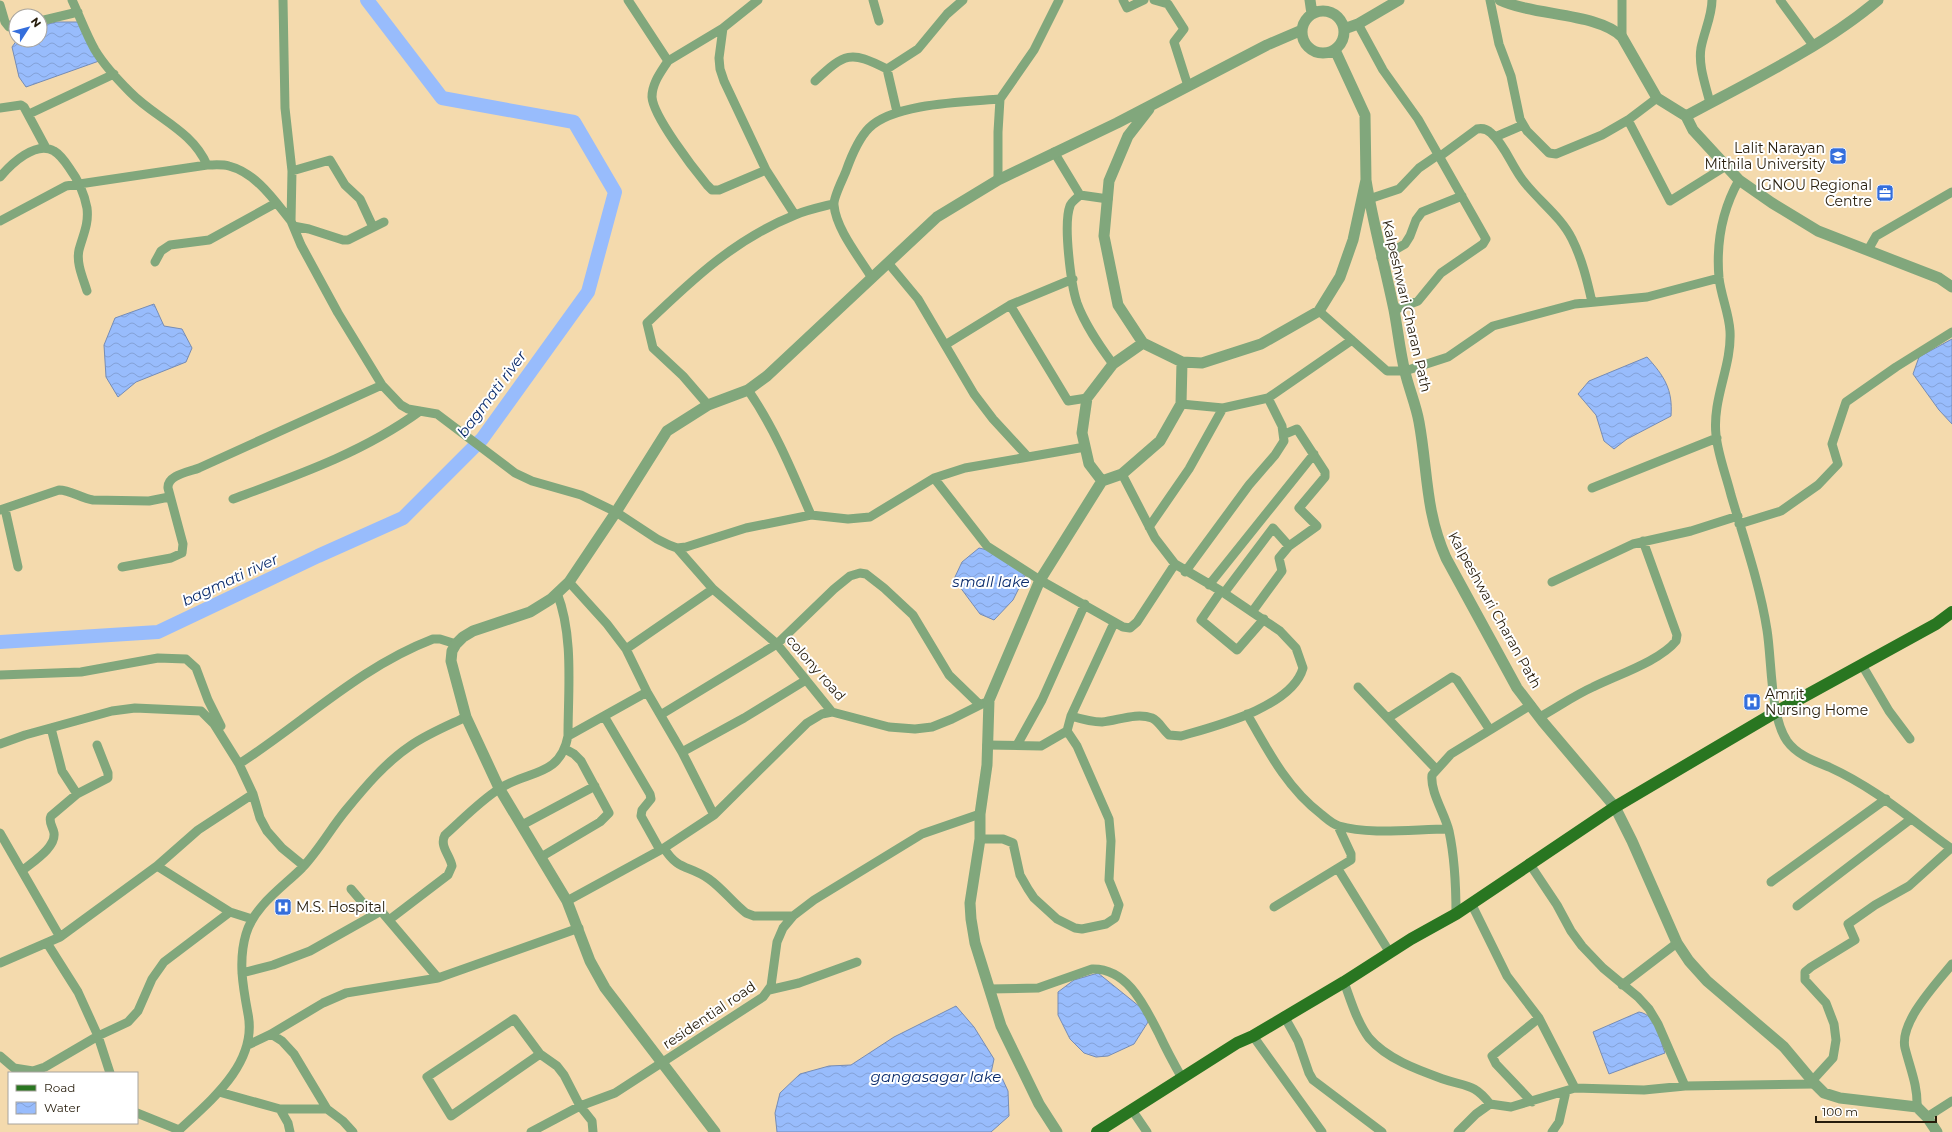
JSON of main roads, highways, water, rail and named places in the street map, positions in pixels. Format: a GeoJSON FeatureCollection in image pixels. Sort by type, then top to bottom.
{"type":"FeatureCollection","features":[{"type":"Feature","properties":{"kind":"main road"},"geometry":{"type":"LineString","coordinates":[[1097,1132],[1237,1043],[1253,1036],[1284,1016],[1344,982],[1411,939],[1456,914],[1529,863],[1615,807],[1776,712],[1936,624],[1952,612]]}},
{"type":"Feature","properties":{"kind":"water"},"geometry":{"type":"Polygon","coordinates":[[[56,22],[78,22],[99,61],[26,87],[19,77],[12,48],[48,48],[48,24],[56,22]]]}},
{"type":"Feature","properties":{"kind":"water"},"geometry":{"type":"Polygon","coordinates":[[[154,304],[164,326],[182,329],[192,348],[186,362],[136,382],[118,397],[106,377],[104,345],[115,318],[154,304]]]}},
{"type":"Feature","properties":{"kind":"water"},"geometry":{"type":"Polygon","coordinates":[[[1952,339],[1952,424],[1939,410],[1913,374],[1919,357],[1952,339]]]}},
{"type":"Feature","properties":{"kind":"water"},"geometry":{"type":"Polygon","coordinates":[[[1647,357],[1663,377],[1669,390],[1671,416],[1627,439],[1614,449],[1604,441],[1596,415],[1578,394],[1589,381],[1647,357]]]}},
{"type":"Feature","properties":{"kind":"water","name":"small lake"},"geometry":{"type":"Polygon","coordinates":[[[979,548],[996,552],[1026,574],[1013,600],[994,620],[980,614],[954,579],[962,562],[979,548]]]}},
{"type":"Feature","properties":{"kind":"water"},"geometry":{"type":"Polygon","coordinates":[[[1098,973],[1145,1011],[1148,1022],[1134,1044],[1108,1056],[1096,1057],[1084,1053],[1070,1039],[1058,1015],[1058,992],[1074,980],[1098,973]]]}},
{"type":"Feature","properties":{"kind":"water","name":"gangasagar lake"},"geometry":{"type":"Polygon","coordinates":[[[956,1006],[974,1027],[994,1059],[991,1073],[997,1081],[1002,1078],[1008,1091],[1009,1116],[991,1132],[777,1132],[775,1113],[780,1093],[800,1074],[829,1066],[851,1065],[894,1037],[956,1006]]]}},
{"type":"Feature","properties":{"kind":"water"},"geometry":{"type":"Polygon","coordinates":[[[1639,1012],[1645,1014],[1654,1022],[1665,1053],[1609,1074],[1593,1032],[1639,1012]]]}},
{"type":"Feature","properties":{"kind":"waterway","name":"bagmati river"},"geometry":{"type":"LineString","coordinates":[[0,642],[158,632],[318,556],[403,518],[482,439],[588,292],[615,192],[574,122],[442,98],[367,0]]}},
{"type":"Feature","properties":{"kind":"place","name":"Lalit Narayan Mithila University"},"geometry":{"type":"Point","coordinates":[1838,156]}},
{"type":"Feature","properties":{"kind":"place","name":"IGNOU Regional Centre"},"geometry":{"type":"Point","coordinates":[1885,193]}},
{"type":"Feature","properties":{"kind":"place","name":"Amrit Nursing Home"},"geometry":{"type":"Point","coordinates":[1752,702]}},
{"type":"Feature","properties":{"kind":"place","name":"M.S. Hospital"},"geometry":{"type":"Point","coordinates":[283,907]}}]}
